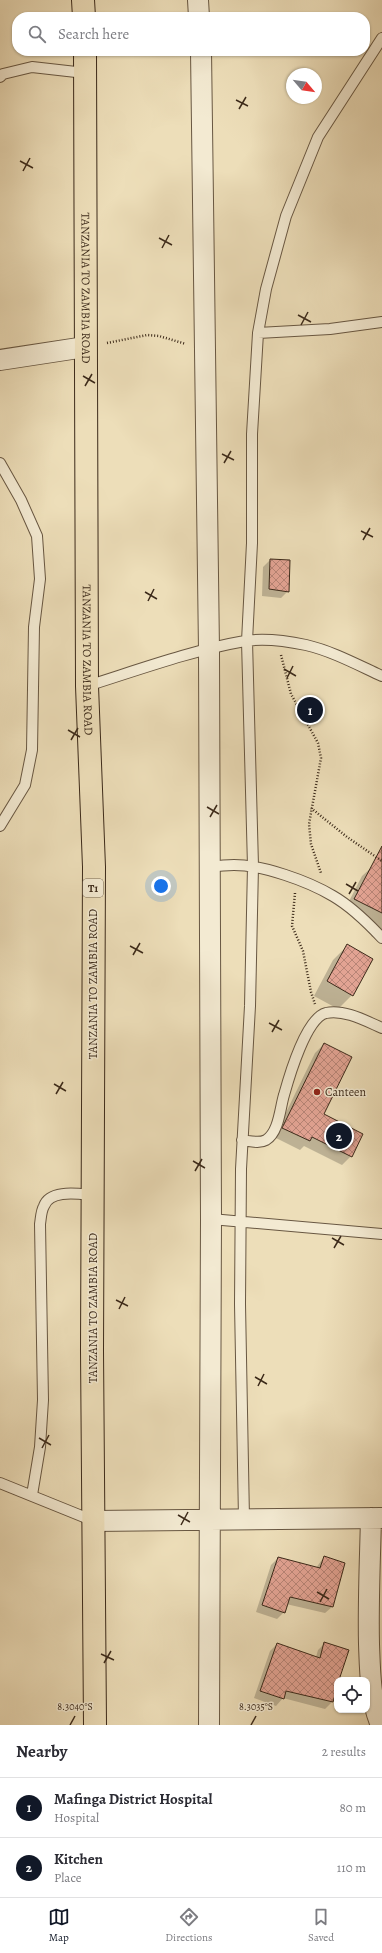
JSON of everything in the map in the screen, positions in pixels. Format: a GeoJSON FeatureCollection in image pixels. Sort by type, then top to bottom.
{"type":"FeatureCollection","features":[{"type":"Feature","properties":{"kind":"highway"},"geometry":{"type":"LineString","coordinates":[[84,0],[84,12]]}},
{"type":"Feature","properties":{"kind":"highway","name":"TANZANIA TO ZAMBIA ROAD"},"geometry":{"type":"LineString","coordinates":[[85,56],[87,686],[94,868],[93,1195],[95,1725]]}},
{"type":"Feature","properties":{"kind":"street"},"geometry":{"type":"LineString","coordinates":[[198,0],[199,12]]}},
{"type":"Feature","properties":{"kind":"street"},"geometry":{"type":"LineString","coordinates":[[202,56],[209,650],[211,1218],[209,1725]]}},
{"type":"Feature","properties":{"kind":"street"},"geometry":{"type":"LineString","coordinates":[[0,360],[85,347]]}},
{"type":"Feature","properties":{"kind":"street"},"geometry":{"type":"LineString","coordinates":[[94,1521],[377,1518],[368,1599],[370,1671],[379,1723]]}},
{"type":"Feature","properties":{"kind":"lane"},"geometry":{"type":"LineString","coordinates":[[244,1519],[240,1304],[242,1140],[250,1006],[253,866],[247,641],[252,543],[252,434],[258,333],[266,289],[286,216],[318,137],[382,38]]}},
{"type":"Feature","properties":{"kind":"lane"},"geometry":{"type":"LineString","coordinates":[[0,77],[3,74],[32,66],[85,73]]}},
{"type":"Feature","properties":{"kind":"lane"},"geometry":{"type":"LineString","coordinates":[[258,333],[330,329],[382,322]]}},
{"type":"Feature","properties":{"kind":"lane"},"geometry":{"type":"LineString","coordinates":[[0,463],[21,500],[37,536],[40,579],[34,627],[32,750],[25,785],[0,826]]}},
{"type":"Feature","properties":{"kind":"lane"},"geometry":{"type":"LineString","coordinates":[[87,686],[209,650],[247,641],[278,641],[307,646],[356,664],[382,676]]}},
{"type":"Feature","properties":{"kind":"lane"},"geometry":{"type":"LineString","coordinates":[[209,867],[233,865],[253,866],[298,880],[333,896],[362,917],[382,938]]}},
{"type":"Feature","properties":{"kind":"lane"},"geometry":{"type":"LineString","coordinates":[[242,1140],[259,1142],[267,1140],[275,1128],[284,1094],[303,1044],[313,1023],[319,1016],[327,1013],[347,1014],[382,1028]]}},
{"type":"Feature","properties":{"kind":"lane"},"geometry":{"type":"LineString","coordinates":[[32,1495],[40,1447],[43,1400],[40,1224],[44,1204],[55,1195],[69,1193],[93,1195]]}},
{"type":"Feature","properties":{"kind":"lane"},"geometry":{"type":"LineString","coordinates":[[211,1218],[382,1234]]}},
{"type":"Feature","properties":{"kind":"lane"},"geometry":{"type":"LineString","coordinates":[[0,1483],[94,1521]]}},
{"type":"Feature","properties":{"kind":"path"},"geometry":{"type":"LineString","coordinates":[[85,347],[147,335],[159,336],[181,343],[205,344]]}},
{"type":"Feature","properties":{"kind":"path"},"geometry":{"type":"LineString","coordinates":[[278,641],[291,694],[318,744],[321,758],[309,824],[311,844],[320,871],[333,896]]}},
{"type":"Feature","properties":{"kind":"path"},"geometry":{"type":"LineString","coordinates":[[311,808],[347,837],[382,861]]}},
{"type":"Feature","properties":{"kind":"path"},"geometry":{"type":"LineString","coordinates":[[298,880],[292,912],[292,926],[303,951],[311,992],[319,1016]]}},
{"type":"Feature","properties":{"kind":"building"},"geometry":{"type":"Polygon","coordinates":[[[270,559],[290,560],[289,592],[269,589],[270,559]]]}},
{"type":"Feature","properties":{"kind":"building"},"geometry":{"type":"Polygon","coordinates":[[[382,846],[382,913],[354,899],[382,846]]]}},
{"type":"Feature","properties":{"kind":"building"},"geometry":{"type":"Polygon","coordinates":[[[347,944],[373,959],[353,996],[327,981],[347,944]]]}},
{"type":"Feature","properties":{"kind":"building","name":"Canteen"},"geometry":{"type":"Polygon","coordinates":[[[324,1043],[352,1057],[324,1114],[363,1134],[352,1157],[312,1137],[310,1141],[282,1128],[324,1043]]]}},
{"type":"Feature","properties":{"kind":"building"},"geometry":{"type":"Polygon","coordinates":[[[324,1556],[345,1563],[333,1607],[290,1597],[285,1613],[262,1605],[278,1557],[320,1568],[324,1556]]]}},
{"type":"Feature","properties":{"kind":"building"},"geometry":{"type":"Polygon","coordinates":[[[324,1642],[349,1650],[340,1677],[334,1677],[333,1702],[286,1691],[284,1699],[260,1691],[277,1643],[320,1658],[324,1642]]]}},
{"type":"Feature","properties":{"kind":"place","name":"Mafinga District Hospital"},"geometry":{"type":"Point","coordinates":[310,710]}},
{"type":"Feature","properties":{"kind":"place","name":"Canteen"},"geometry":{"type":"Point","coordinates":[317,1092]}},
{"type":"Feature","properties":{"kind":"place","name":"Kitchen"},"geometry":{"type":"Point","coordinates":[339,1136]}}]}
